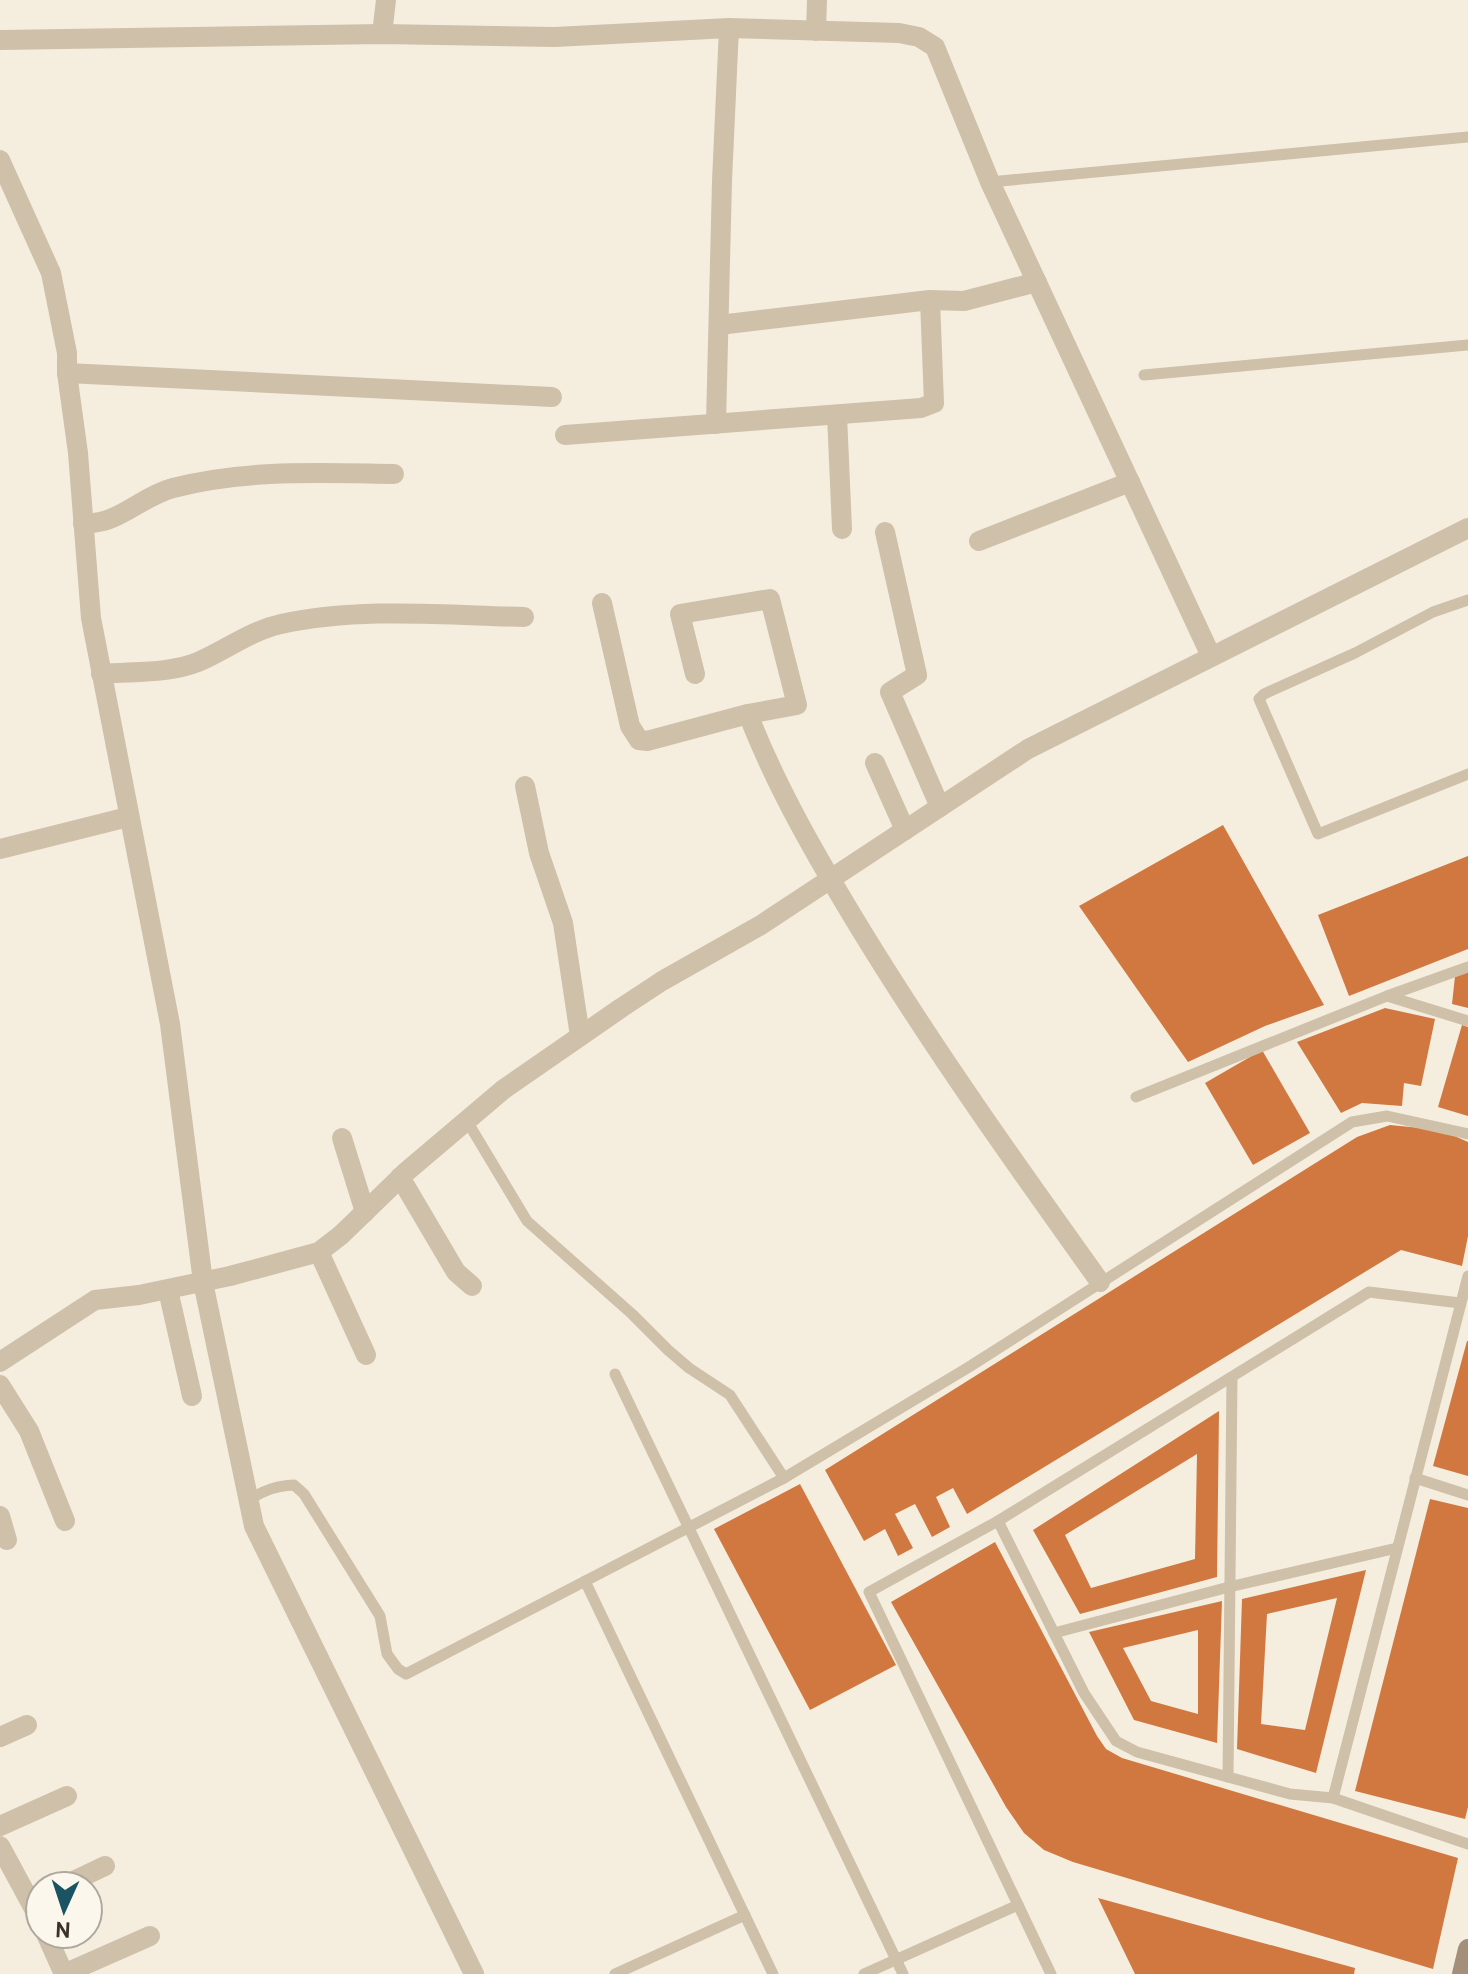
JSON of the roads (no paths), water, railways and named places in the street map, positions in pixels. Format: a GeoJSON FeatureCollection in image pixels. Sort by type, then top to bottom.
{"type":"FeatureCollection","features":[{"type":"Feature","properties":{"kind":"street"},"geometry":{"type":"LineString","coordinates":[[382,34],[386,0]]}},
{"type":"Feature","properties":{"kind":"street"},"geometry":{"type":"LineString","coordinates":[[816,31],[817,0]]}},
{"type":"Feature","properties":{"kind":"street"},"geometry":{"type":"LineString","coordinates":[[716,424],[729,28]]}},
{"type":"Feature","properties":{"kind":"street"},"geometry":{"type":"LineString","coordinates":[[0,40],[382,34],[555,37],[729,28],[899,33],[919,37],[935,47],[990,182],[1211,656]]}},
{"type":"Feature","properties":{"kind":"street"},"geometry":{"type":"LineString","coordinates":[[0,160],[51,273],[67,353],[91,618],[170,1024],[203,1282],[254,1526],[474,1974]]}},
{"type":"Feature","properties":{"kind":"street"},"geometry":{"type":"LineString","coordinates":[[719,325],[930,300],[964,301],[1037,282]]}},
{"type":"Feature","properties":{"kind":"street"},"geometry":{"type":"LineString","coordinates":[[565,435],[921,408],[934,403],[930,300]]}},
{"type":"Feature","properties":{"kind":"street"},"geometry":{"type":"LineString","coordinates":[[67,373],[552,397]]}},
{"type":"Feature","properties":{"kind":"street"},"geometry":{"type":"LineString","coordinates":[[837,415],[842,529]]}},
{"type":"Feature","properties":{"kind":"street"},"geometry":{"type":"LineString","coordinates":[[83,524],[105,521],[171,488],[201,482],[274,472],[394,474]]}},
{"type":"Feature","properties":{"kind":"street"},"geometry":{"type":"LineString","coordinates":[[979,541],[1130,482]]}},
{"type":"Feature","properties":{"kind":"street"},"geometry":{"type":"LineString","coordinates":[[0,1362],[95,1300],[168,1290],[319,1252],[400,1177],[504,1089],[662,981],[761,925],[1028,749],[1468,528]]}},
{"type":"Feature","properties":{"kind":"street"},"geometry":{"type":"LineString","coordinates":[[885,532],[917,675],[890,692],[940,807]]}},
{"type":"Feature","properties":{"kind":"street"},"geometry":{"type":"LineString","coordinates":[[602,603],[630,726],[639,740],[647,741],[748,714],[797,705],[770,599],[680,614],[695,674]]}},
{"type":"Feature","properties":{"kind":"street"},"geometry":{"type":"LineString","coordinates":[[101,674],[177,668],[198,662],[259,631],[280,624],[330,616],[524,617]]}},
{"type":"Feature","properties":{"kind":"street"},"geometry":{"type":"LineString","coordinates":[[748,714],[763,753],[830,879],[908,1007],[1100,1282]]}},
{"type":"Feature","properties":{"kind":"street"},"geometry":{"type":"LineString","coordinates":[[875,763],[905,830]]}},
{"type":"Feature","properties":{"kind":"street"},"geometry":{"type":"LineString","coordinates":[[525,786],[539,853],[563,923],[580,1036]]}},
{"type":"Feature","properties":{"kind":"street"},"geometry":{"type":"LineString","coordinates":[[0,849],[128,817]]}},
{"type":"Feature","properties":{"kind":"street"},"geometry":{"type":"LineString","coordinates":[[342,1138],[365,1212]]}},
{"type":"Feature","properties":{"kind":"street"},"geometry":{"type":"LineString","coordinates":[[400,1177],[456,1272],[472,1286]]}},
{"type":"Feature","properties":{"kind":"street"},"geometry":{"type":"LineString","coordinates":[[319,1252],[366,1355]]}},
{"type":"Feature","properties":{"kind":"street"},"geometry":{"type":"LineString","coordinates":[[168,1290],[192,1396]]}},
{"type":"Feature","properties":{"kind":"street"},"geometry":{"type":"LineString","coordinates":[[0,1385],[29,1431],[65,1521]]}},
{"type":"Feature","properties":{"kind":"street"},"geometry":{"type":"LineString","coordinates":[[0,1516],[7,1540]]}},
{"type":"Feature","properties":{"kind":"street"},"geometry":{"type":"LineString","coordinates":[[0,1737],[27,1725]]}},
{"type":"Feature","properties":{"kind":"street"},"geometry":{"type":"LineString","coordinates":[[0,1826],[67,1796]]}},
{"type":"Feature","properties":{"kind":"street"},"geometry":{"type":"LineString","coordinates":[[0,1846],[24,1885]]}},
{"type":"Feature","properties":{"kind":"street"},"geometry":{"type":"LineString","coordinates":[[97,1870],[105,1866]]}},
{"type":"Feature","properties":{"kind":"street"},"geometry":{"type":"LineString","coordinates":[[53,1950],[64,1974],[150,1936]]}},
{"type":"Feature","properties":{"kind":"street"},"geometry":{"type":"LineString","coordinates":[[1462,1974],[1468,1949]]}},
{"type":"Feature","properties":{"kind":"lane"},"geometry":{"type":"LineString","coordinates":[[990,182],[1468,137]]}},
{"type":"Feature","properties":{"kind":"lane"},"geometry":{"type":"LineString","coordinates":[[1144,375],[1468,345]]}},
{"type":"Feature","properties":{"kind":"lane"},"geometry":{"type":"LineString","coordinates":[[1468,600],[1433,612],[1259,699],[1318,834],[1468,774]]}},
{"type":"Feature","properties":{"kind":"lane"},"geometry":{"type":"LineString","coordinates":[[1136,1097],[1387,996],[1468,967]]}},
{"type":"Feature","properties":{"kind":"lane"},"geometry":{"type":"LineString","coordinates":[[1387,996],[1468,1021]]}},
{"type":"Feature","properties":{"kind":"lane"},"geometry":{"type":"LineString","coordinates":[[249,1500],[276,1486],[294,1485],[304,1494],[380,1616],[387,1654],[406,1674],[784,1478],[969,1367],[1352,1122],[1387,1116],[1468,1134]]}},
{"type":"Feature","properties":{"kind":"lane"},"geometry":{"type":"LineString","coordinates":[[467,1121],[527,1221],[689,1368],[730,1395],[784,1478]]}},
{"type":"Feature","properties":{"kind":"lane"},"geometry":{"type":"LineString","coordinates":[[1333,1798],[1468,1276]]}},
{"type":"Feature","properties":{"kind":"lane"},"geometry":{"type":"LineString","coordinates":[[1051,1974],[869,1592],[998,1521],[1369,1292],[1460,1303]]}},
{"type":"Feature","properties":{"kind":"lane"},"geometry":{"type":"LineString","coordinates":[[615,1374],[903,1974]]}},
{"type":"Feature","properties":{"kind":"lane"},"geometry":{"type":"LineString","coordinates":[[1228,1777],[1232,1377]]}},
{"type":"Feature","properties":{"kind":"lane"},"geometry":{"type":"LineString","coordinates":[[1415,1478],[1468,1495]]}},
{"type":"Feature","properties":{"kind":"lane"},"geometry":{"type":"LineString","coordinates":[[998,1521],[1084,1693],[1116,1741],[1137,1752],[1290,1794],[1333,1798],[1468,1844]]}},
{"type":"Feature","properties":{"kind":"lane"},"geometry":{"type":"LineString","coordinates":[[1054,1633],[1229,1587],[1397,1548]]}},
{"type":"Feature","properties":{"kind":"lane"},"geometry":{"type":"LineString","coordinates":[[585,1581],[773,1974]]}},
{"type":"Feature","properties":{"kind":"lane"},"geometry":{"type":"LineString","coordinates":[[864,1974],[1018,1905]]}},
{"type":"Feature","properties":{"kind":"lane"},"geometry":{"type":"LineString","coordinates":[[615,1974],[745,1915]]}}]}
